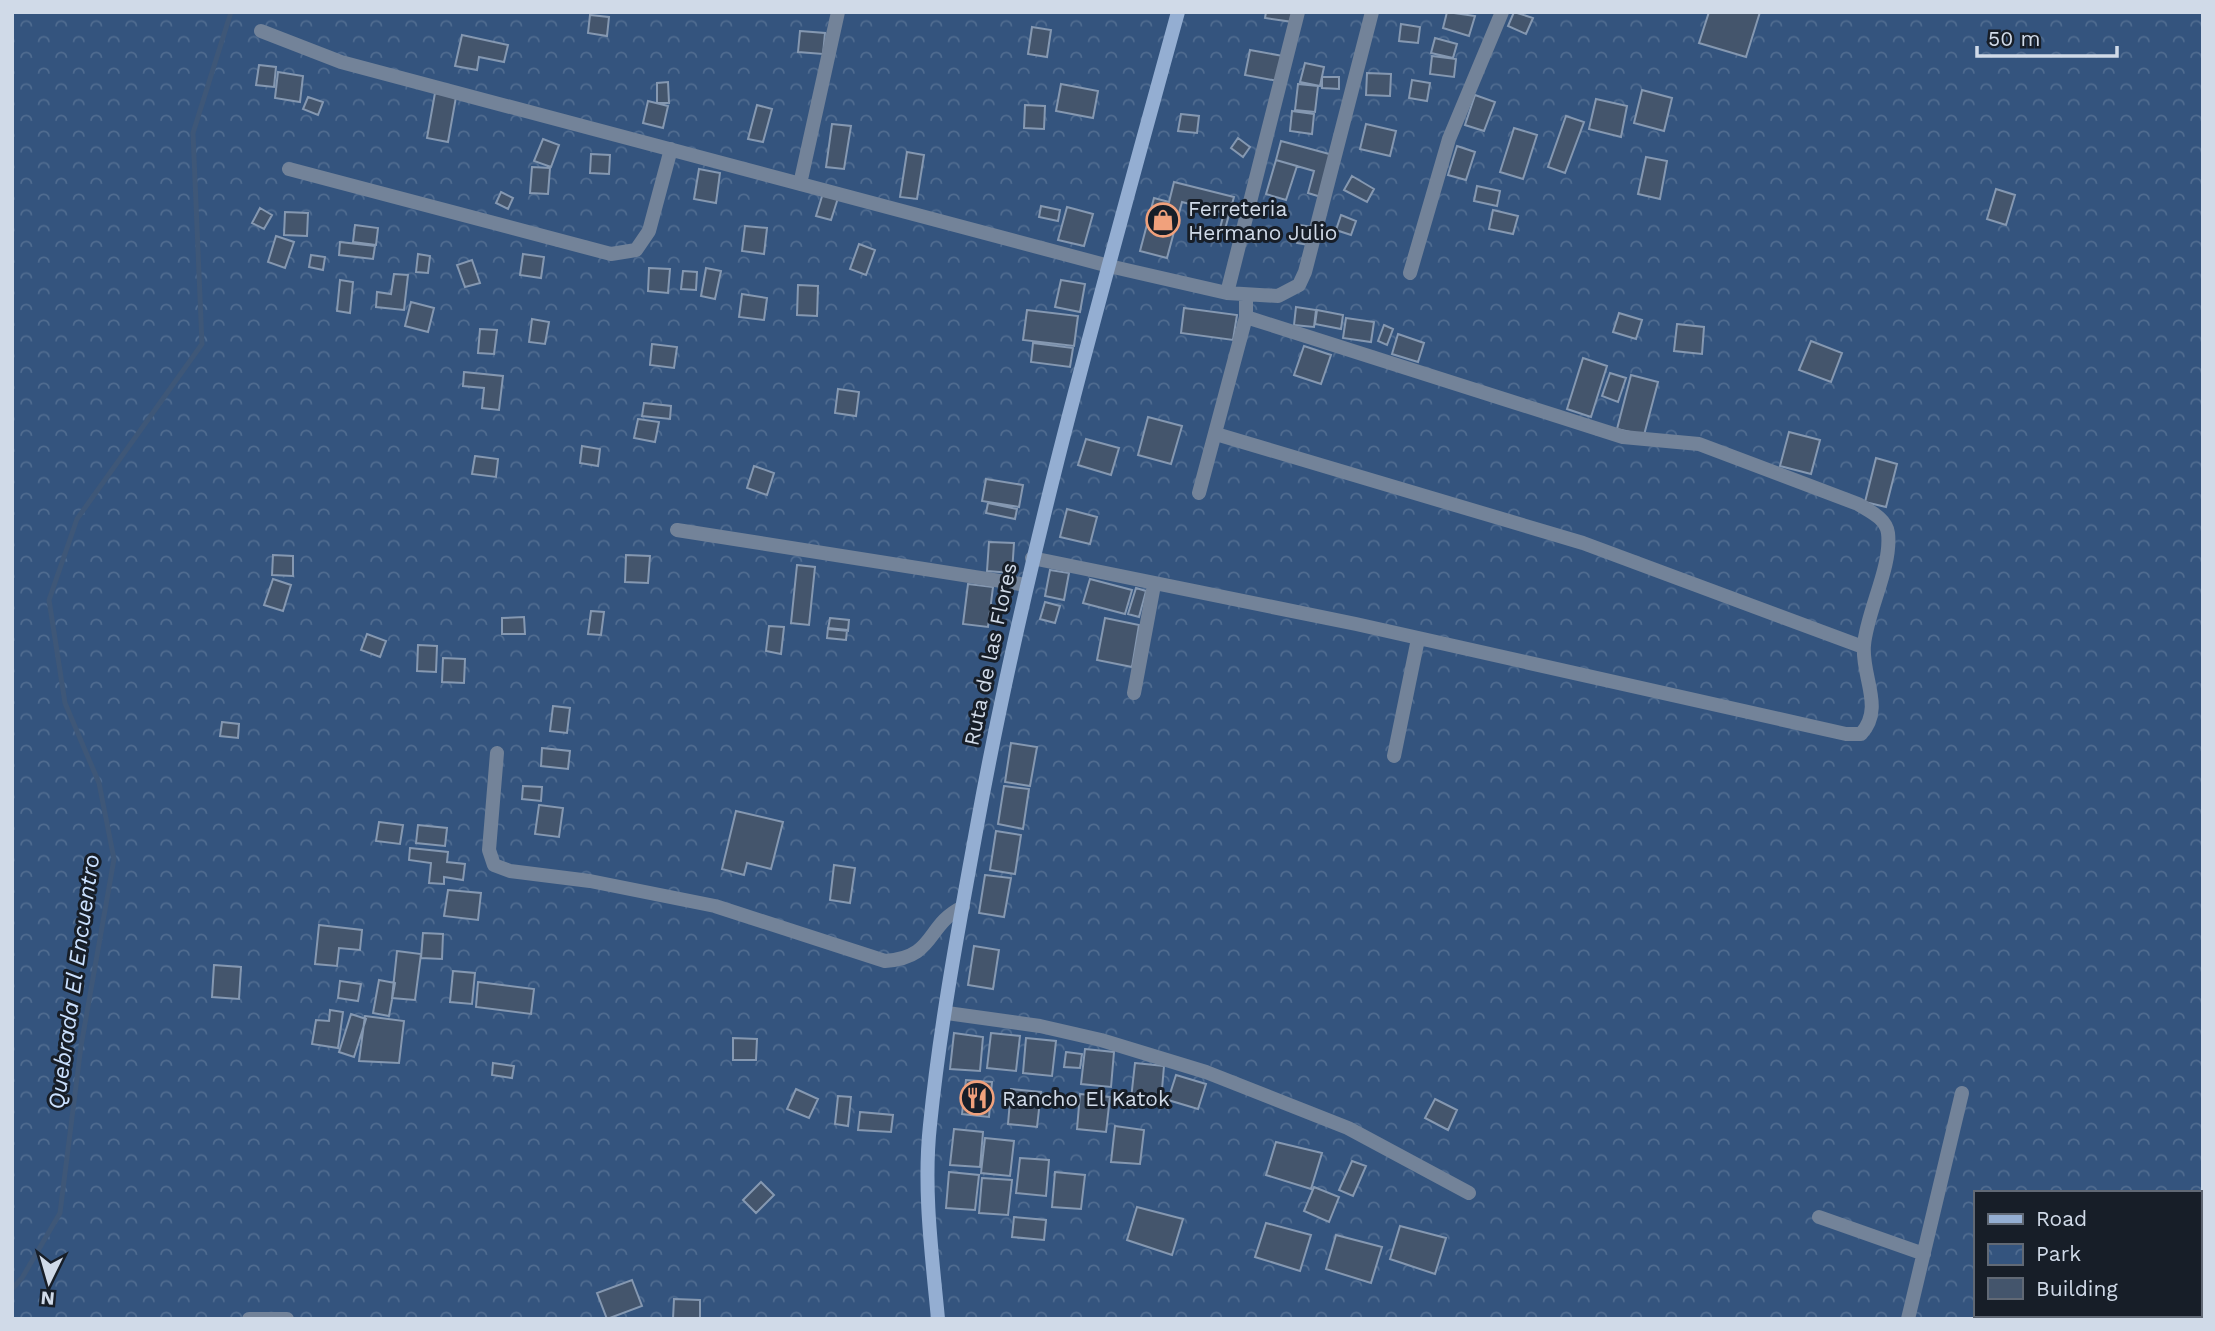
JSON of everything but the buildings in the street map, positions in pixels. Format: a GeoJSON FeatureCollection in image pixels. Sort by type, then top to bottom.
{"type":"FeatureCollection","features":[{"type":"Feature","properties":{"kind":"main road","name":"Ruta de las Flores"},"geometry":{"type":"LineString","coordinates":[[938,1319],[928,1183],[930,1126],[963,907],[1006,669],[1032,558],[1178,12]]}},
{"type":"Feature","properties":{"kind":"street"},"geometry":{"type":"LineString","coordinates":[[800,184],[838,12]]}},
{"type":"Feature","properties":{"kind":"street"},"geometry":{"type":"LineString","coordinates":[[1227,293],[1298,12]]}},
{"type":"Feature","properties":{"kind":"street"},"geometry":{"type":"LineString","coordinates":[[261,31],[341,62],[1109,266],[1247,296],[1289,293],[1299,285],[1305,272],[1372,12]]}},
{"type":"Feature","properties":{"kind":"street"},"geometry":{"type":"LineString","coordinates":[[1410,273],[1449,139],[1502,12]]}},
{"type":"Feature","properties":{"kind":"street"},"geometry":{"type":"LineString","coordinates":[[289,169],[611,254],[636,250],[649,230],[671,149]]}},
{"type":"Feature","properties":{"kind":"street"},"geometry":{"type":"LineString","coordinates":[[1199,493],[1246,317],[1247,296]]}},
{"type":"Feature","properties":{"kind":"street"},"geometry":{"type":"LineString","coordinates":[[1032,558],[1418,639],[1846,734],[1861,734],[1870,724],[1873,709],[1863,647],[1886,553],[1888,532],[1879,517],[1858,504],[1699,444],[1623,437],[1246,317]]}},
{"type":"Feature","properties":{"kind":"street"},"geometry":{"type":"LineString","coordinates":[[1216,433],[1583,543],[1863,647]]}},
{"type":"Feature","properties":{"kind":"street"},"geometry":{"type":"LineString","coordinates":[[677,530],[1026,585]]}},
{"type":"Feature","properties":{"kind":"street"},"geometry":{"type":"LineString","coordinates":[[1134,693],[1154,585]]}},
{"type":"Feature","properties":{"kind":"street"},"geometry":{"type":"LineString","coordinates":[[1394,756],[1418,639]]}},
{"type":"Feature","properties":{"kind":"street"},"geometry":{"type":"LineString","coordinates":[[497,753],[489,850],[494,865],[510,871],[590,881],[715,906],[886,961],[904,960],[921,952],[942,923],[963,907]]}},
{"type":"Feature","properties":{"kind":"street"},"geometry":{"type":"LineString","coordinates":[[947,1013],[1040,1026],[1101,1040],[1206,1072],[1348,1128],[1469,1193]]}},
{"type":"Feature","properties":{"kind":"street"},"geometry":{"type":"LineString","coordinates":[[1908,1319],[1962,1093]]}},
{"type":"Feature","properties":{"kind":"street"},"geometry":{"type":"LineString","coordinates":[[1819,1217],[1924,1254]]}},
{"type":"Feature","properties":{"kind":"street"},"geometry":{"type":"LineString","coordinates":[[249,1319],[287,1319]]}},
{"type":"Feature","properties":{"kind":"green space"},"geometry":{"type":"Polygon","coordinates":[[[12,12],[2203,12],[2203,1319],[12,1319],[12,12]]]}},
{"type":"Feature","properties":{"kind":"waterway","name":"Quebrada El Encuentro"},"geometry":{"type":"LineString","coordinates":[[12,1289],[22,1278],[60,1213],[81,1046],[114,859],[99,783],[65,703],[49,600],[77,519],[202,344],[193,133],[231,12]]}},
{"type":"Feature","properties":{"kind":"place","name":"Ferreteria Hermano Julio"},"geometry":{"type":"Point","coordinates":[1163,220]}},
{"type":"Feature","properties":{"kind":"place","name":"Rancho El Katok"},"geometry":{"type":"Point","coordinates":[977,1098]}}]}
